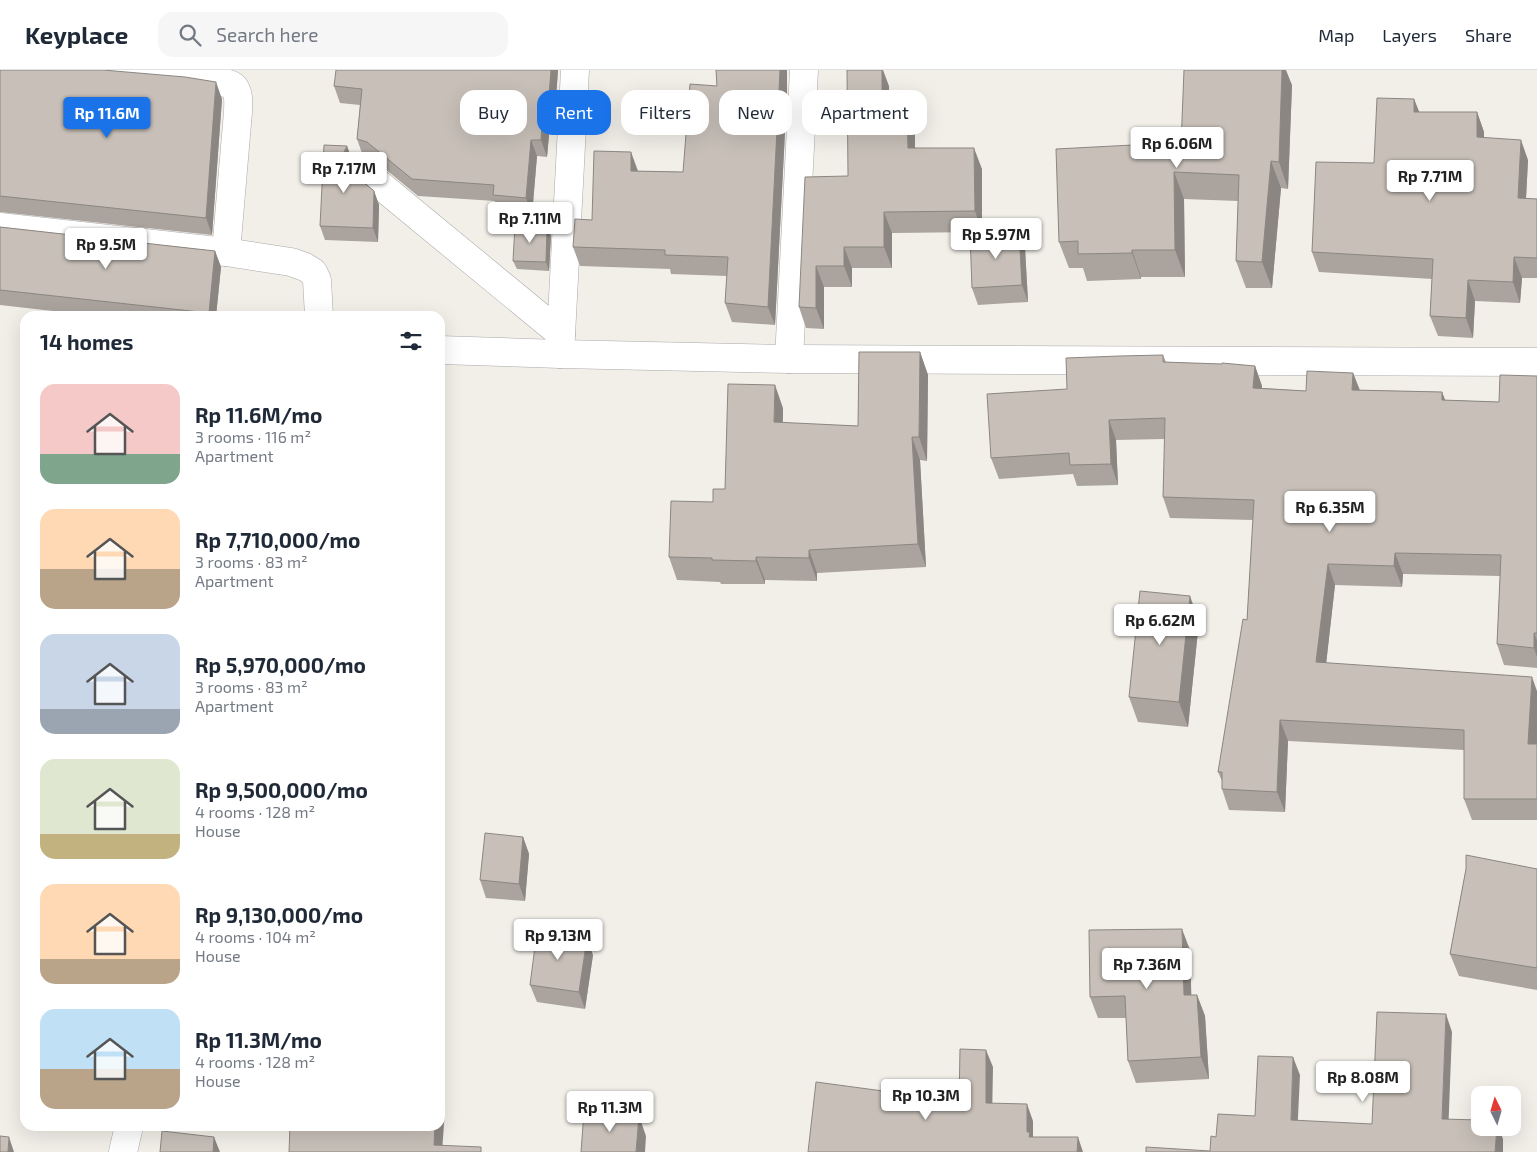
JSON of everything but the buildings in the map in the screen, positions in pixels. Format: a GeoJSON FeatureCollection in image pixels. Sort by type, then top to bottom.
{"type":"FeatureCollection","features":[{"type":"Feature","properties":{"kind":"street"},"geometry":{"type":"LineString","coordinates":[[101,70],[229,83],[235,87],[238,96],[238,112],[226,252]]}},
{"type":"Feature","properties":{"kind":"street"},"geometry":{"type":"LineString","coordinates":[[561,344],[575,70]]}},
{"type":"Feature","properties":{"kind":"street"},"geometry":{"type":"LineString","coordinates":[[789,359],[804,70]]}},
{"type":"Feature","properties":{"kind":"street"},"geometry":{"type":"LineString","coordinates":[[363,171],[561,344]]}},
{"type":"Feature","properties":{"kind":"street"},"geometry":{"type":"LineString","coordinates":[[0,227],[226,252],[291,262],[305,267],[312,272],[317,280],[319,311]]}},
{"type":"Feature","properties":{"kind":"street"},"geometry":{"type":"LineString","coordinates":[[445,350],[561,344],[789,359],[1537,362]]}},
{"type":"Feature","properties":{"kind":"street"},"geometry":{"type":"LineString","coordinates":[[124,1152],[128,1131]]}}]}
